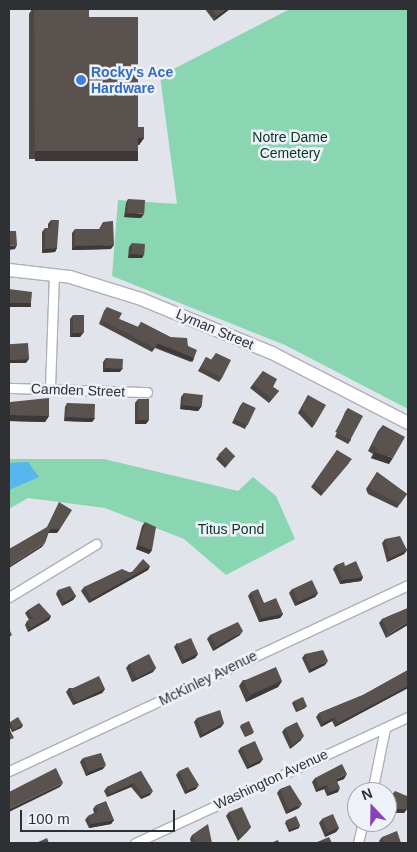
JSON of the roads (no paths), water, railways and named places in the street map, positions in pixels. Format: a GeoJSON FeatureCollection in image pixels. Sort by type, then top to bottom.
{"type":"FeatureCollection","features":[{"type":"Feature","properties":{"kind":"main road","name":"Lyman Street"},"geometry":{"type":"LineString","coordinates":[[9,270],[54,275],[111,288],[225,332],[408,423]]}},
{"type":"Feature","properties":{"kind":"street"},"geometry":{"type":"LineString","coordinates":[[50,388],[54,275]]}},
{"type":"Feature","properties":{"kind":"street","name":"Camden Street"},"geometry":{"type":"LineString","coordinates":[[9,388],[148,392]]}},
{"type":"Feature","properties":{"kind":"street"},"geometry":{"type":"LineString","coordinates":[[9,597],[96,544]]}},
{"type":"Feature","properties":{"kind":"street","name":"McKinley Avenue"},"geometry":{"type":"LineString","coordinates":[[9,771],[408,585]]}},
{"type":"Feature","properties":{"kind":"street","name":"Washington Avenue"},"geometry":{"type":"LineString","coordinates":[[135,843],[408,717]]}},
{"type":"Feature","properties":{"kind":"street"},"geometry":{"type":"LineString","coordinates":[[374,782],[385,728]]}},
{"type":"Feature","properties":{"kind":"water"},"geometry":{"type":"Polygon","coordinates":[[[28,462],[39,477],[9,490],[9,463],[28,462]]]}},
{"type":"Feature","properties":{"kind":"place","name":"Rocky's Ace Hardware"},"geometry":{"type":"Point","coordinates":[81,80]}},
{"type":"Feature","properties":{"kind":"park label","name":"Notre Dame Cemetery"},"geometry":{"type":"Point","coordinates":[290,146]}},
{"type":"Feature","properties":{"kind":"park label","name":"Titus Pond"},"geometry":{"type":"Point","coordinates":[231,529]}}]}
